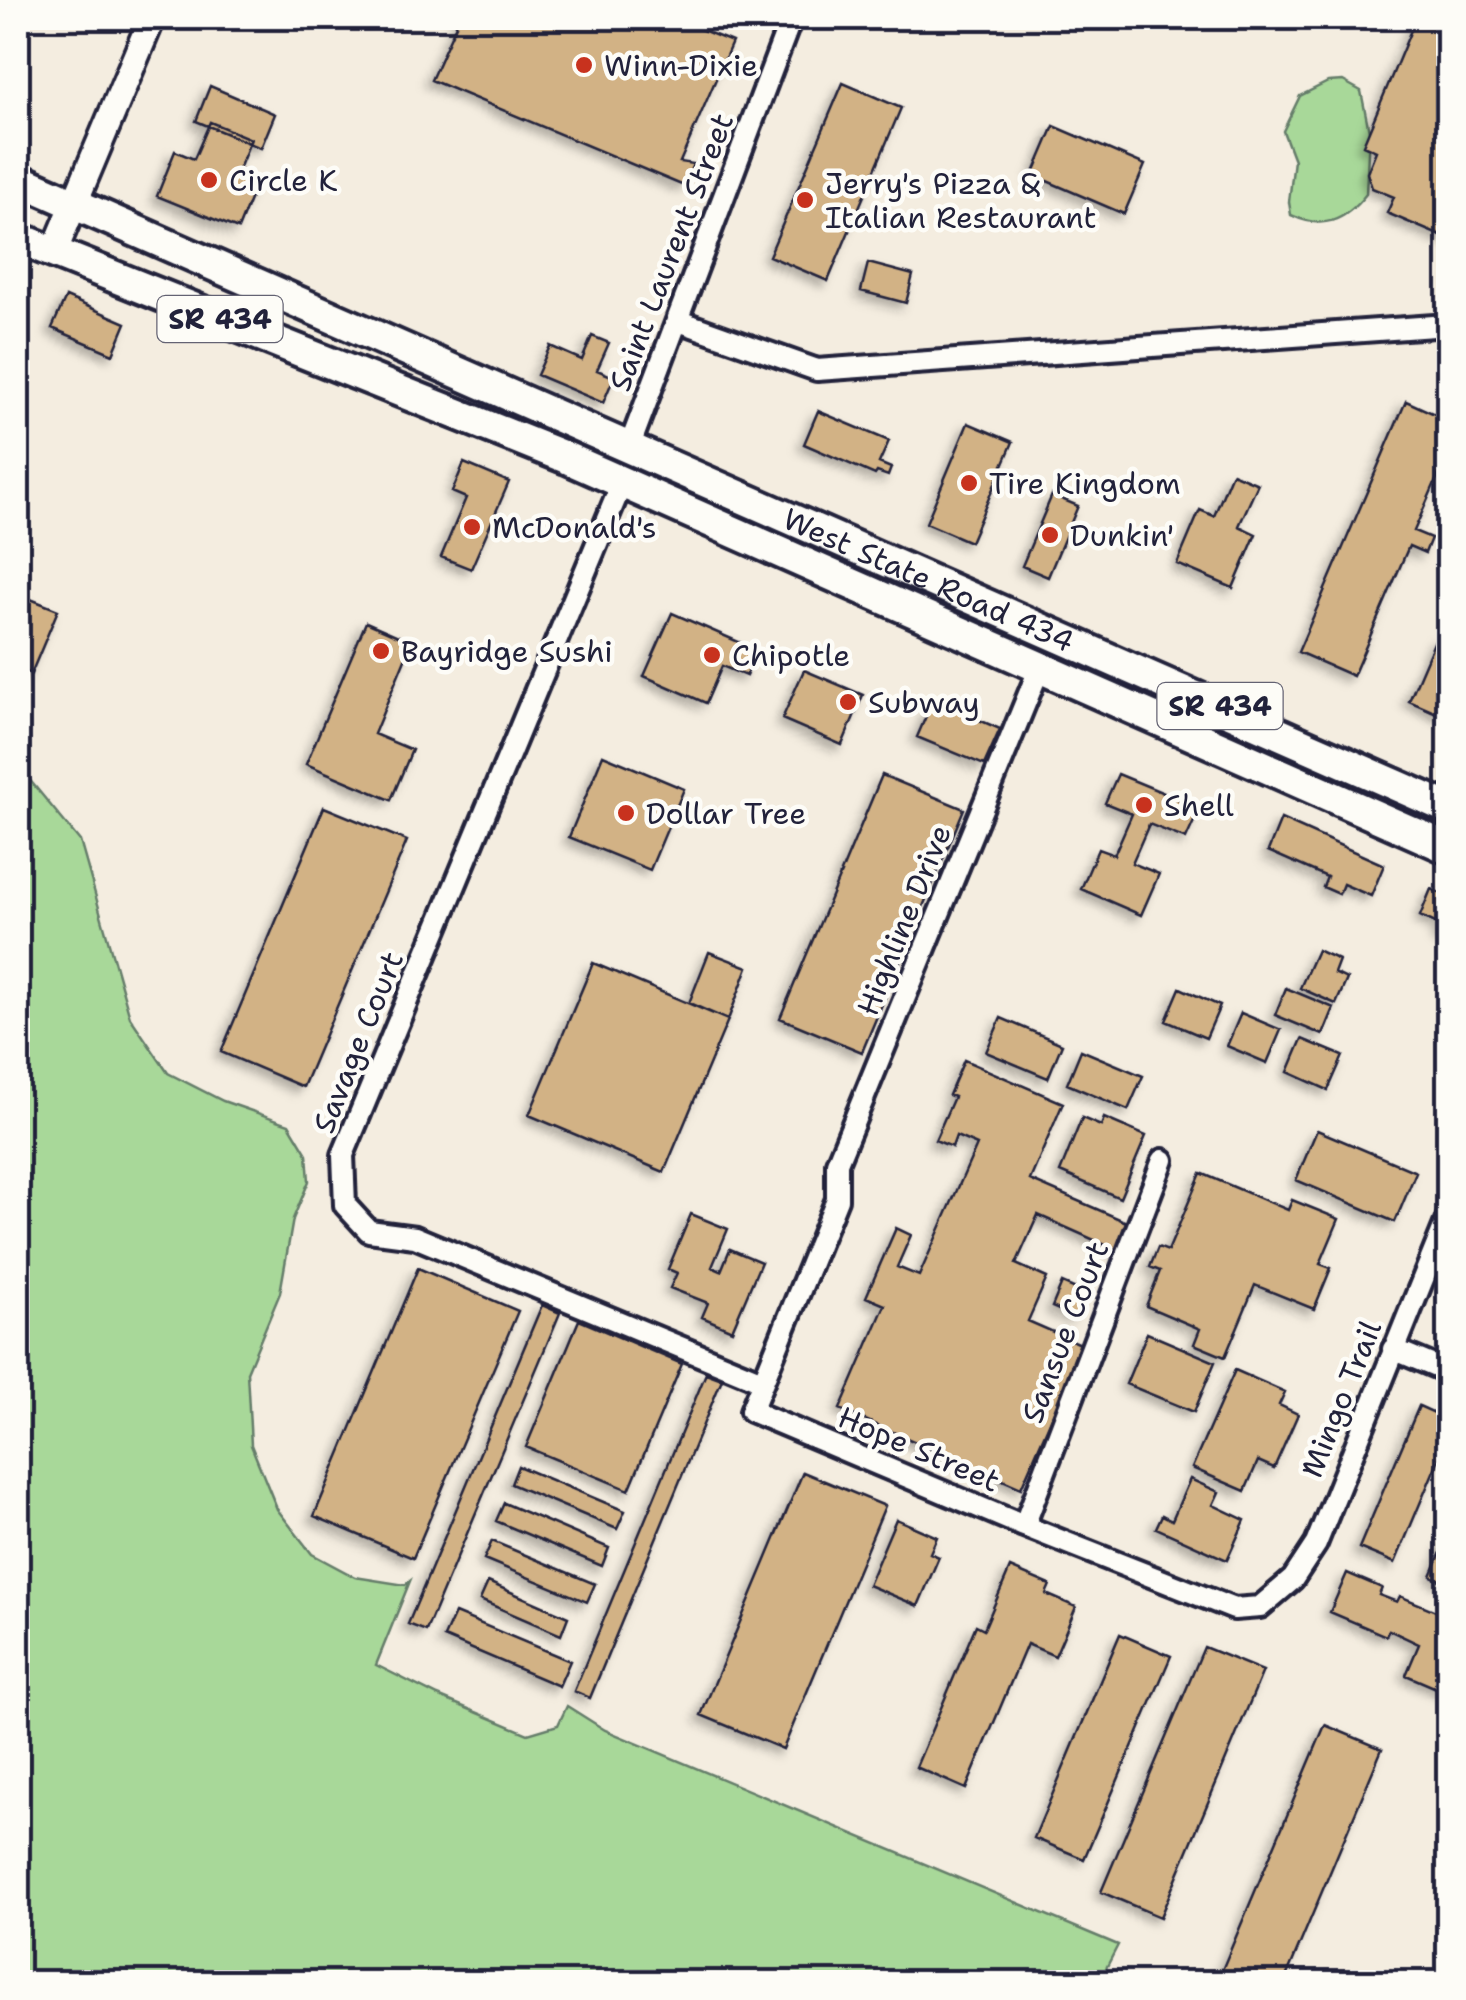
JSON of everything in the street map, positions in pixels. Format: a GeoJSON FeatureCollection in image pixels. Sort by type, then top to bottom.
{"type":"FeatureCollection","features":[{"type":"Feature","properties":{"kind":"main road","name":"SR 434"},"geometry":{"type":"LineString","coordinates":[[18,179],[74,202]]}},
{"type":"Feature","properties":{"kind":"main road","name":"West State Road 434"},"geometry":{"type":"LineString","coordinates":[[74,202],[1448,808]]}},
{"type":"Feature","properties":{"kind":"main road","name":"SR 434"},"geometry":{"type":"LineString","coordinates":[[18,238],[567,458]]}},
{"type":"Feature","properties":{"kind":"main road"},"geometry":{"type":"LineString","coordinates":[[567,458],[602,456],[630,446]]}},
{"type":"Feature","properties":{"kind":"main road","name":"West State Road 434"},"geometry":{"type":"LineString","coordinates":[[567,458],[1448,848]]}},
{"type":"Feature","properties":{"kind":"main road"},"geometry":{"type":"LineString","coordinates":[[622,483],[644,473],[682,468]]}},
{"type":"Feature","properties":{"kind":"street"},"geometry":{"type":"LineString","coordinates":[[54,252],[152,18]]}},
{"type":"Feature","properties":{"kind":"street","name":"Saint Laurent Street"},"geometry":{"type":"LineString","coordinates":[[630,446],[788,24]]}},
{"type":"Feature","properties":{"kind":"street"},"geometry":{"type":"LineString","coordinates":[[679,321],[817,370],[1448,325]]}},
{"type":"Feature","properties":{"kind":"street","name":"Savage Court"},"geometry":{"type":"LineString","coordinates":[[622,483],[343,1155],[345,1205],[368,1230],[415,1236],[762,1381]]}},
{"type":"Feature","properties":{"kind":"street","name":"Highline Drive"},"geometry":{"type":"LineString","coordinates":[[762,1381],[837,1199],[837,1162],[1040,667]]}},
{"type":"Feature","properties":{"kind":"street","name":"Sansue Court"},"geometry":{"type":"LineString","coordinates":[[1024,1526],[1163,1160]]}},
{"type":"Feature","properties":{"kind":"street","name":"Mingo Trail"},"geometry":{"type":"LineString","coordinates":[[1275,1594],[1293,1579],[1316,1544],[1448,1217]]}},
{"type":"Feature","properties":{"kind":"street"},"geometry":{"type":"LineString","coordinates":[[1393,1349],[1448,1372]]}},
{"type":"Feature","properties":{"kind":"street","name":"Hope Street"},"geometry":{"type":"LineString","coordinates":[[762,1381],[751,1411],[1024,1526],[1234,1609],[1260,1607],[1275,1594]]}},
{"type":"Feature","properties":{"kind":"green space"},"geometry":{"type":"Polygon","coordinates":[[[1343,81],[1361,91],[1369,131],[1366,194],[1350,211],[1332,221],[1303,220],[1291,215],[1294,160],[1283,131],[1300,96],[1328,82],[1343,81]]]}},
{"type":"Feature","properties":{"kind":"green space"},"geometry":{"type":"Polygon","coordinates":[[[19,767],[80,841],[130,1017],[168,1073],[223,1101],[289,1124],[307,1154],[309,1181],[293,1219],[280,1293],[247,1372],[251,1445],[277,1509],[312,1554],[355,1577],[405,1585],[410,1581],[376,1665],[528,1734],[558,1725],[567,1706],[605,1730],[1118,1945],[1099,1982],[871,1982],[852,1976],[848,1982],[18,1982],[19,767]]]}},
{"type":"Feature","properties":{"kind":"building"},"geometry":{"type":"Polygon","coordinates":[[[459,18],[673,18],[732,42],[680,162],[693,164],[684,186],[431,80],[459,18]]]}},
{"type":"Feature","properties":{"kind":"building"},"geometry":{"type":"Polygon","coordinates":[[[1416,18],[1448,18],[1448,107],[1437,133],[1447,137],[1448,143],[1448,239],[1387,213],[1394,197],[1372,188],[1367,173],[1376,151],[1363,145],[1416,18]]]}},
{"type":"Feature","properties":{"kind":"building"},"geometry":{"type":"Polygon","coordinates":[[[843,83],[901,108],[828,281],[769,256],[843,83]]]}},
{"type":"Feature","properties":{"kind":"building"},"geometry":{"type":"Polygon","coordinates":[[[210,86],[275,114],[261,148],[196,121],[210,86]]]}},
{"type":"Feature","properties":{"kind":"building"},"geometry":{"type":"Polygon","coordinates":[[[210,122],[251,139],[236,177],[256,185],[238,229],[157,196],[175,151],[194,159],[210,122]]]}},
{"type":"Feature","properties":{"kind":"building"},"geometry":{"type":"Polygon","coordinates":[[[1054,126],[1145,165],[1124,214],[1033,175],[1054,126]]]}},
{"type":"Feature","properties":{"kind":"building"},"geometry":{"type":"Polygon","coordinates":[[[868,263],[913,275],[906,303],[861,291],[868,263]]]}},
{"type":"Feature","properties":{"kind":"building"},"geometry":{"type":"Polygon","coordinates":[[[66,297],[126,323],[113,354],[52,328],[66,297]]]}},
{"type":"Feature","properties":{"kind":"building"},"geometry":{"type":"Polygon","coordinates":[[[592,336],[609,343],[597,370],[614,377],[603,403],[537,375],[550,346],[582,360],[592,336]]]}},
{"type":"Feature","properties":{"kind":"building"},"geometry":{"type":"Polygon","coordinates":[[[1406,401],[1448,420],[1448,453],[1414,531],[1431,538],[1425,553],[1409,546],[1353,676],[1298,652],[1406,401]]]}},
{"type":"Feature","properties":{"kind":"building"},"geometry":{"type":"Polygon","coordinates":[[[818,411],[889,441],[879,463],[891,468],[888,476],[877,472],[875,475],[804,444],[818,411]]]}},
{"type":"Feature","properties":{"kind":"building"},"geometry":{"type":"Polygon","coordinates":[[[968,423],[1013,442],[970,542],[926,523],[968,423]]]}},
{"type":"Feature","properties":{"kind":"building","name":"McDonald's"},"geometry":{"type":"Polygon","coordinates":[[[464,463],[509,482],[471,569],[441,557],[466,498],[452,492],[464,463]]]}},
{"type":"Feature","properties":{"kind":"building"},"geometry":{"type":"Polygon","coordinates":[[[1232,473],[1258,484],[1239,526],[1256,534],[1233,588],[1177,564],[1200,510],[1214,516],[1232,473]]]}},
{"type":"Feature","properties":{"kind":"building"},"geometry":{"type":"Polygon","coordinates":[[[1052,495],[1078,506],[1048,577],[1022,566],[1052,495]]]}},
{"type":"Feature","properties":{"kind":"building"},"geometry":{"type":"Polygon","coordinates":[[[18,594],[58,610],[31,674],[18,668],[18,594]]]}},
{"type":"Feature","properties":{"kind":"building"},"geometry":{"type":"Polygon","coordinates":[[[672,613],[757,650],[746,676],[722,666],[706,703],[644,676],[672,613]]]}},
{"type":"Feature","properties":{"kind":"building"},"geometry":{"type":"Polygon","coordinates":[[[366,622],[412,642],[374,734],[412,750],[391,800],[306,764],[366,622]]]}},
{"type":"Feature","properties":{"kind":"building"},"geometry":{"type":"Polygon","coordinates":[[[1436,638],[1448,643],[1448,718],[1409,701],[1436,638]]]}},
{"type":"Feature","properties":{"kind":"building"},"geometry":{"type":"Polygon","coordinates":[[[804,670],[863,695],[842,745],[782,719],[804,670]]]}},
{"type":"Feature","properties":{"kind":"building"},"geometry":{"type":"Polygon","coordinates":[[[933,700],[1000,729],[984,765],[917,737],[933,700]]]}},
{"type":"Feature","properties":{"kind":"building","name":"Dollar Tree"},"geometry":{"type":"Polygon","coordinates":[[[603,755],[684,789],[650,870],[569,837],[603,755]]]}},
{"type":"Feature","properties":{"kind":"building"},"geometry":{"type":"Polygon","coordinates":[[[1118,774],[1200,808],[1186,839],[1149,824],[1132,863],[1159,874],[1141,915],[1081,889],[1098,849],[1114,855],[1132,814],[1105,803],[1118,774]]]}},
{"type":"Feature","properties":{"kind":"building"},"geometry":{"type":"Polygon","coordinates":[[[882,775],[964,809],[862,1052],[780,1018],[882,775]]]}},
{"type":"Feature","properties":{"kind":"building"},"geometry":{"type":"Polygon","coordinates":[[[324,807],[407,841],[303,1087],[221,1052],[324,807]]]}},
{"type":"Feature","properties":{"kind":"building"},"geometry":{"type":"Polygon","coordinates":[[[1281,819],[1384,865],[1371,896],[1343,884],[1339,894],[1323,887],[1327,877],[1268,851],[1281,819]]]}},
{"type":"Feature","properties":{"kind":"building"},"geometry":{"type":"Polygon","coordinates":[[[1431,889],[1448,897],[1448,939],[1437,934],[1440,925],[1420,916],[1431,889]]]}},
{"type":"Feature","properties":{"kind":"building"},"geometry":{"type":"Polygon","coordinates":[[[1317,950],[1339,960],[1334,973],[1347,979],[1336,1004],[1300,988],[1317,950]]]}},
{"type":"Feature","properties":{"kind":"building"},"geometry":{"type":"Polygon","coordinates":[[[709,952],[748,967],[728,1020],[689,1003],[709,952]]]}},
{"type":"Feature","properties":{"kind":"building"},"geometry":{"type":"Polygon","coordinates":[[[593,963],[728,1020],[664,1172],[529,1115],[593,963]]]}},
{"type":"Feature","properties":{"kind":"building"},"geometry":{"type":"Polygon","coordinates":[[[1180,988],[1220,1006],[1206,1038],[1166,1021],[1180,988]]]}},
{"type":"Feature","properties":{"kind":"building"},"geometry":{"type":"Polygon","coordinates":[[[1286,988],[1334,1008],[1323,1035],[1275,1015],[1286,988]]]}},
{"type":"Feature","properties":{"kind":"building"},"geometry":{"type":"Polygon","coordinates":[[[1241,1013],[1281,1030],[1267,1063],[1227,1046],[1241,1013]]]}},
{"type":"Feature","properties":{"kind":"building"},"geometry":{"type":"Polygon","coordinates":[[[1001,1018],[1062,1044],[1048,1078],[986,1052],[1001,1018]]]}},
{"type":"Feature","properties":{"kind":"building"},"geometry":{"type":"Polygon","coordinates":[[[1302,1039],[1343,1056],[1328,1090],[1288,1072],[1302,1039]]]}},
{"type":"Feature","properties":{"kind":"building"},"geometry":{"type":"Polygon","coordinates":[[[1081,1050],[1143,1076],[1128,1110],[1067,1084],[1081,1050]]]}},
{"type":"Feature","properties":{"kind":"building"},"geometry":{"type":"Polygon","coordinates":[[[964,1060],[1063,1103],[1030,1180],[1131,1224],[1119,1251],[1038,1215],[1016,1264],[1047,1278],[1028,1321],[1083,1345],[1021,1488],[840,1409],[885,1305],[866,1297],[896,1228],[911,1235],[897,1267],[919,1276],[977,1145],[956,1136],[952,1147],[935,1140],[954,1097],[949,1095],[964,1060]]]}},
{"type":"Feature","properties":{"kind":"building"},"geometry":{"type":"Polygon","coordinates":[[[1082,1118],[1101,1126],[1104,1118],[1146,1136],[1120,1198],[1060,1172],[1082,1118]]]}},
{"type":"Feature","properties":{"kind":"building"},"geometry":{"type":"Polygon","coordinates":[[[1317,1130],[1416,1172],[1395,1222],[1296,1180],[1317,1130]]]}},
{"type":"Feature","properties":{"kind":"building"},"geometry":{"type":"Polygon","coordinates":[[[1201,1173],[1288,1210],[1292,1200],[1339,1219],[1320,1264],[1331,1268],[1314,1309],[1255,1285],[1225,1357],[1194,1344],[1200,1329],[1146,1306],[1160,1271],[1150,1267],[1158,1247],[1168,1251],[1201,1173]]]}},
{"type":"Feature","properties":{"kind":"building"},"geometry":{"type":"Polygon","coordinates":[[[691,1214],[728,1229],[712,1267],[721,1271],[730,1249],[761,1262],[732,1330],[702,1317],[708,1303],[670,1288],[677,1273],[668,1269],[691,1214]]]}},
{"type":"Feature","properties":{"kind":"building"},"geometry":{"type":"Polygon","coordinates":[[[418,1268],[518,1311],[413,1558],[314,1516],[418,1268]]]}},
{"type":"Feature","properties":{"kind":"building"},"geometry":{"type":"Polygon","coordinates":[[[1062,1283],[1085,1293],[1075,1317],[1052,1307],[1062,1283]]]}},
{"type":"Feature","properties":{"kind":"building"},"geometry":{"type":"Polygon","coordinates":[[[542,1305],[560,1313],[426,1631],[408,1624],[542,1305]]]}},
{"type":"Feature","properties":{"kind":"building"},"geometry":{"type":"Polygon","coordinates":[[[579,1320],[682,1364],[629,1490],[526,1447],[579,1320]]]}},
{"type":"Feature","properties":{"kind":"building"},"geometry":{"type":"Polygon","coordinates":[[[1147,1333],[1215,1362],[1194,1412],[1126,1384],[1147,1333]]]}},
{"type":"Feature","properties":{"kind":"building"},"geometry":{"type":"Polygon","coordinates":[[[1235,1370],[1285,1392],[1279,1405],[1298,1414],[1274,1468],[1258,1461],[1245,1491],[1192,1468],[1235,1370]]]}},
{"type":"Feature","properties":{"kind":"building"},"geometry":{"type":"Polygon","coordinates":[[[706,1373],[722,1379],[590,1698],[574,1691],[706,1373]]]}},
{"type":"Feature","properties":{"kind":"building"},"geometry":{"type":"Polygon","coordinates":[[[1419,1406],[1448,1419],[1448,1437],[1395,1563],[1359,1548],[1419,1406]]]}},
{"type":"Feature","properties":{"kind":"building"},"geometry":{"type":"Polygon","coordinates":[[[518,1466],[625,1511],[617,1529],[511,1484],[518,1466]]]}},
{"type":"Feature","properties":{"kind":"building"},"geometry":{"type":"Polygon","coordinates":[[[803,1472],[885,1506],[783,1749],[701,1715],[803,1472]]]}},
{"type":"Feature","properties":{"kind":"building"},"geometry":{"type":"Polygon","coordinates":[[[1190,1479],[1219,1492],[1213,1505],[1245,1520],[1227,1560],[1156,1528],[1162,1515],[1172,1520],[1190,1479]]]}},
{"type":"Feature","properties":{"kind":"building"},"geometry":{"type":"Polygon","coordinates":[[[504,1503],[609,1548],[602,1566],[496,1521],[504,1503]]]}},
{"type":"Feature","properties":{"kind":"building"},"geometry":{"type":"Polygon","coordinates":[[[896,1519],[937,1537],[930,1553],[939,1557],[918,1606],[868,1585],[896,1519]]]}},
{"type":"Feature","properties":{"kind":"building"},"geometry":{"type":"Polygon","coordinates":[[[1448,1536],[1448,1584],[1431,1576],[1448,1536]]]}},
{"type":"Feature","properties":{"kind":"building"},"geometry":{"type":"Polygon","coordinates":[[[492,1541],[595,1584],[587,1602],[484,1559],[492,1541]]]}},
{"type":"Feature","properties":{"kind":"building"},"geometry":{"type":"Polygon","coordinates":[[[1010,1568],[1050,1585],[1046,1594],[1076,1607],[1055,1656],[1027,1644],[966,1789],[916,1767],[976,1625],[984,1629],[1010,1568]]]}},
{"type":"Feature","properties":{"kind":"building"},"geometry":{"type":"Polygon","coordinates":[[[1347,1573],[1382,1588],[1379,1595],[1397,1602],[1400,1596],[1448,1616],[1448,1693],[1406,1675],[1419,1644],[1389,1630],[1386,1636],[1330,1612],[1347,1573]]]}},
{"type":"Feature","properties":{"kind":"building"},"geometry":{"type":"Polygon","coordinates":[[[488,1582],[568,1617],[561,1635],[480,1600],[488,1582]]]}},
{"type":"Feature","properties":{"kind":"building"},"geometry":{"type":"Polygon","coordinates":[[[455,1613],[570,1661],[559,1686],[444,1637],[455,1613]]]}},
{"type":"Feature","properties":{"kind":"building"},"geometry":{"type":"Polygon","coordinates":[[[1120,1634],[1171,1656],[1084,1859],[1034,1838],[1120,1634]]]}},
{"type":"Feature","properties":{"kind":"building"},"geometry":{"type":"Polygon","coordinates":[[[1204,1647],[1263,1671],[1160,1917],[1101,1892],[1204,1647]]]}},
{"type":"Feature","properties":{"kind":"building"},"geometry":{"type":"Polygon","coordinates":[[[1325,1725],[1382,1749],[1284,1982],[1252,1982],[1222,1970],[1325,1725]]]}},
{"type":"Feature","properties":{"kind":"place","name":"Winn-Dixie"},"geometry":{"type":"Point","coordinates":[584,65]}},
{"type":"Feature","properties":{"kind":"place","name":"Circle K"},"geometry":{"type":"Point","coordinates":[209,180]}},
{"type":"Feature","properties":{"kind":"place","name":"Jerry's Pizza & Italian Restaurant"},"geometry":{"type":"Point","coordinates":[805,200]}},
{"type":"Feature","properties":{"kind":"place","name":"Tire Kingdom"},"geometry":{"type":"Point","coordinates":[969,483]}},
{"type":"Feature","properties":{"kind":"place","name":"McDonald's"},"geometry":{"type":"Point","coordinates":[472,527]}},
{"type":"Feature","properties":{"kind":"place","name":"Dunkin'"},"geometry":{"type":"Point","coordinates":[1050,535]}},
{"type":"Feature","properties":{"kind":"place","name":"Bayridge Sushi"},"geometry":{"type":"Point","coordinates":[381,651]}},
{"type":"Feature","properties":{"kind":"place","name":"Chipotle"},"geometry":{"type":"Point","coordinates":[712,655]}},
{"type":"Feature","properties":{"kind":"place","name":"Subway"},"geometry":{"type":"Point","coordinates":[848,702]}},
{"type":"Feature","properties":{"kind":"place","name":"Shell"},"geometry":{"type":"Point","coordinates":[1144,805]}},
{"type":"Feature","properties":{"kind":"place","name":"Dollar Tree"},"geometry":{"type":"Point","coordinates":[626,813]}}]}
